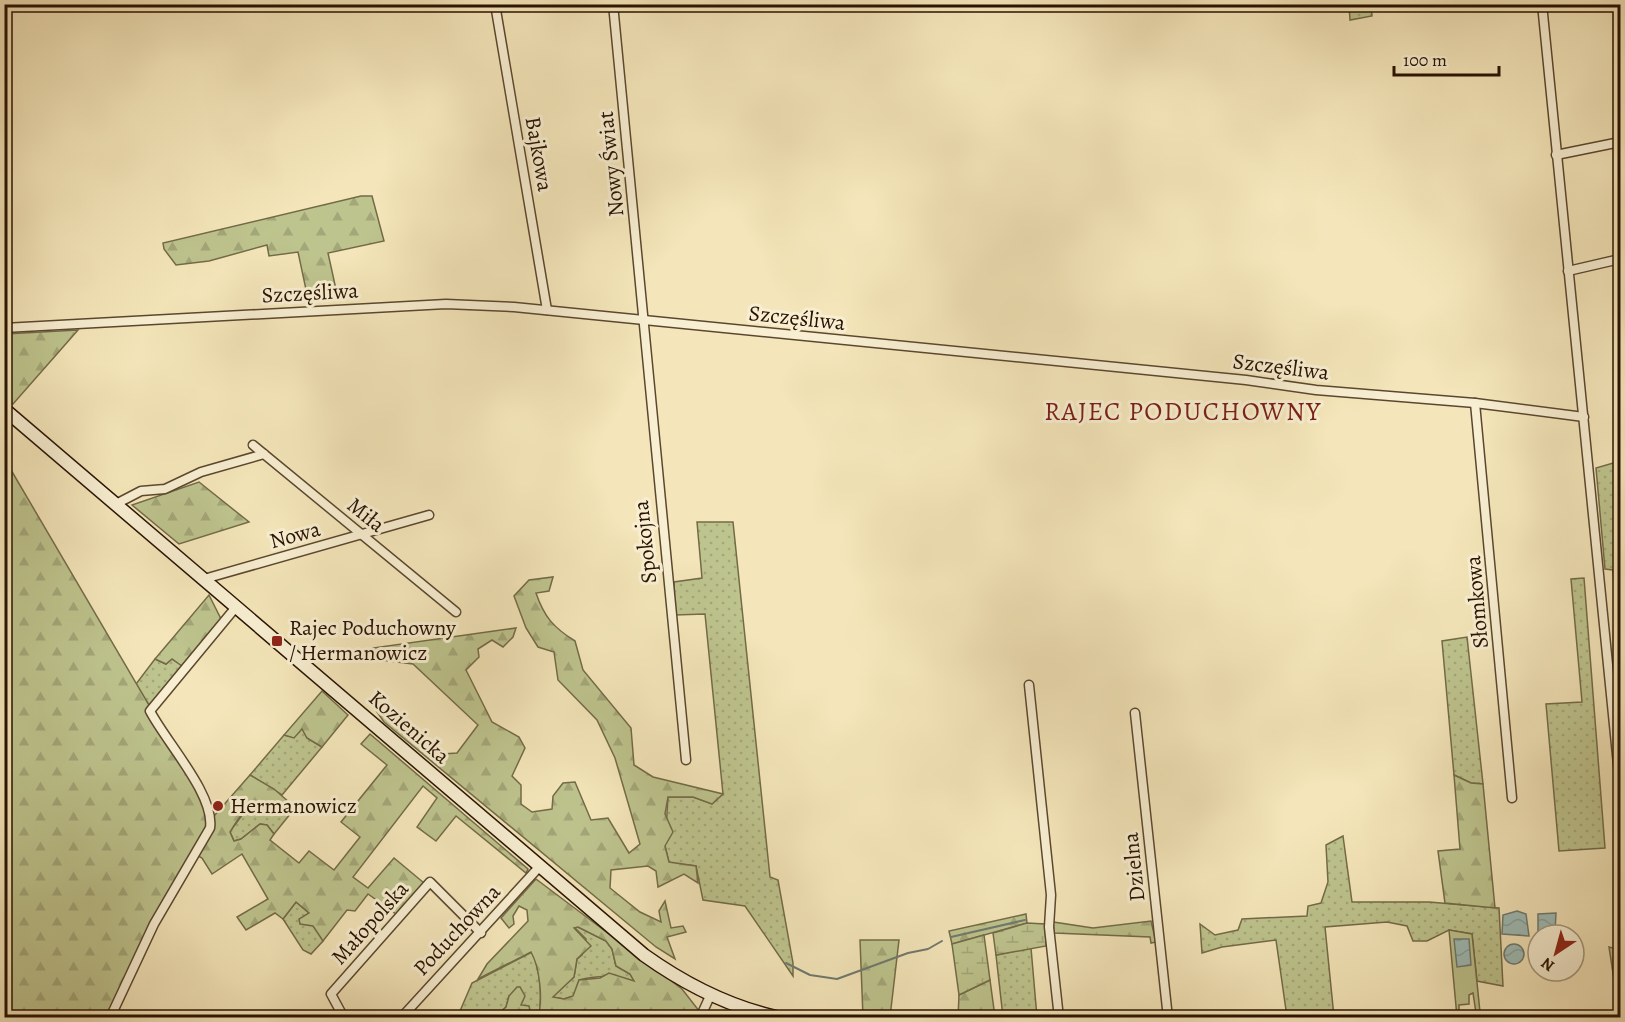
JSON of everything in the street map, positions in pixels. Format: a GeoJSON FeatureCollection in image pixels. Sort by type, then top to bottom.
{"type":"FeatureCollection","features":[{"type":"Feature","properties":{"kind":"main road","name":"Kozienicka"},"geometry":{"type":"LineString","coordinates":[[4,409],[644,955],[682,981],[710,996],[780,1017]]}},
{"type":"Feature","properties":{"kind":"street","name":"Bajkowa"},"geometry":{"type":"LineString","coordinates":[[495,4],[547,310]]}},
{"type":"Feature","properties":{"kind":"street","name":"Nowy Świat"},"geometry":{"type":"LineString","coordinates":[[613,4],[643,320]]}},
{"type":"Feature","properties":{"kind":"street"},"geometry":{"type":"LineString","coordinates":[[1542,4],[1620,785]]}},
{"type":"Feature","properties":{"kind":"street"},"geometry":{"type":"LineString","coordinates":[[1556,155],[1620,142]]}},
{"type":"Feature","properties":{"kind":"street"},"geometry":{"type":"LineString","coordinates":[[1568,270],[1620,260]]}},
{"type":"Feature","properties":{"kind":"street","name":"Szczęśliwa"},"geometry":{"type":"LineString","coordinates":[[4,328],[446,304],[547,310],[1246,380],[1316,390],[1475,403],[1584,417]]}},
{"type":"Feature","properties":{"kind":"street","name":"Spokojna"},"geometry":{"type":"LineString","coordinates":[[643,320],[686,759]]}},
{"type":"Feature","properties":{"kind":"street","name":"Słomkowa"},"geometry":{"type":"LineString","coordinates":[[1475,403],[1512,798]]}},
{"type":"Feature","properties":{"kind":"street","name":"Miła"},"geometry":{"type":"LineString","coordinates":[[253,445],[456,612]]}},
{"type":"Feature","properties":{"kind":"street"},"geometry":{"type":"LineString","coordinates":[[116,504],[141,491],[165,489],[201,471],[264,454]]}},
{"type":"Feature","properties":{"kind":"street","name":"Nowa"},"geometry":{"type":"LineString","coordinates":[[204,579],[429,515]]}},
{"type":"Feature","properties":{"kind":"street"},"geometry":{"type":"LineString","coordinates":[[110,1017],[154,924],[210,828],[212,819],[204,799],[150,711],[236,607]]}},
{"type":"Feature","properties":{"kind":"street"},"geometry":{"type":"LineString","coordinates":[[1029,685],[1051,895],[1049,927],[1059,1017]]}},
{"type":"Feature","properties":{"kind":"street","name":"Dzielna"},"geometry":{"type":"LineString","coordinates":[[1135,713],[1168,1017]]}},
{"type":"Feature","properties":{"kind":"street","name":"Poduchowna"},"geometry":{"type":"LineString","coordinates":[[401,1017],[481,933],[540,866]]}},
{"type":"Feature","properties":{"kind":"street","name":"Małopolska"},"geometry":{"type":"LineString","coordinates":[[344,1017],[330,994],[430,882],[481,933]]}},
{"type":"Feature","properties":{"kind":"street"},"geometry":{"type":"LineString","coordinates":[[700,1017],[710,996]]}},
{"type":"Feature","properties":{"kind":"green space"},"geometry":{"type":"Polygon","coordinates":[[[1349,5],[1371,5],[1372,16],[1350,20],[1349,5]]]}},
{"type":"Feature","properties":{"kind":"green space"},"geometry":{"type":"Polygon","coordinates":[[[361,196],[372,196],[384,241],[328,253],[337,294],[308,299],[298,252],[269,256],[267,245],[209,261],[176,265],[164,249],[163,243],[361,196]]]}},
{"type":"Feature","properties":{"kind":"green space"},"geometry":{"type":"Polygon","coordinates":[[[78,330],[13,404],[5,397],[5,334],[78,330]]]}},
{"type":"Feature","properties":{"kind":"green space"},"geometry":{"type":"Polygon","coordinates":[[[4,458],[214,816],[250,775],[274,789],[290,803],[277,814],[262,803],[250,806],[239,817],[230,832],[234,841],[241,839],[260,824],[267,825],[274,834],[270,840],[299,863],[309,851],[334,870],[360,837],[341,822],[387,765],[361,744],[370,734],[528,869],[526,873],[456,816],[436,841],[417,827],[437,798],[423,786],[353,877],[368,888],[394,858],[424,883],[396,914],[368,894],[355,911],[347,910],[323,941],[313,926],[300,924],[299,919],[309,913],[296,902],[283,919],[275,913],[246,930],[237,917],[268,899],[242,854],[212,874],[202,858],[195,854],[110,1017],[5,1017],[4,458]]]}},
{"type":"Feature","properties":{"kind":"green space"},"geometry":{"type":"Polygon","coordinates":[[[1620,461],[1620,565],[1613,570],[1605,569],[1596,468],[1620,461]]]}},
{"type":"Feature","properties":{"kind":"green space"},"geometry":{"type":"Polygon","coordinates":[[[199,482],[249,522],[179,544],[132,505],[199,482]]]}},
{"type":"Feature","properties":{"kind":"green space"},"geometry":{"type":"Polygon","coordinates":[[[697,522],[733,522],[770,877],[778,880],[793,963],[793,976],[745,906],[703,900],[696,866],[669,863],[665,846],[668,797],[693,797],[712,804],[723,794],[705,614],[675,615],[674,582],[702,578],[697,522]]]}},
{"type":"Feature","properties":{"kind":"green space"},"geometry":{"type":"Polygon","coordinates":[[[1620,565],[1620,644],[1618,642],[1613,570],[1620,565]]]}},
{"type":"Feature","properties":{"kind":"green space"},"geometry":{"type":"Polygon","coordinates":[[[553,577],[549,591],[536,593],[539,601],[551,621],[575,641],[583,670],[631,728],[634,765],[653,777],[723,794],[712,804],[693,797],[668,797],[665,814],[673,832],[665,846],[669,862],[696,866],[698,883],[684,874],[658,887],[656,871],[648,866],[611,870],[610,888],[640,912],[661,922],[659,911],[665,901],[671,928],[683,926],[686,932],[667,937],[675,959],[656,947],[384,722],[373,706],[442,754],[457,753],[478,725],[413,664],[381,660],[373,648],[516,628],[513,637],[503,647],[492,640],[478,649],[479,657],[466,670],[492,722],[519,737],[525,748],[512,776],[521,785],[521,804],[532,812],[552,809],[553,796],[563,783],[575,782],[591,820],[608,818],[629,853],[640,844],[615,758],[597,720],[558,680],[554,652],[538,647],[526,628],[514,596],[529,580],[553,577]]]}},
{"type":"Feature","properties":{"kind":"green space"},"geometry":{"type":"Polygon","coordinates":[[[1584,578],[1605,848],[1559,851],[1546,704],[1582,702],[1571,579],[1584,578]]]}},
{"type":"Feature","properties":{"kind":"green space"},"geometry":{"type":"Polygon","coordinates":[[[209,595],[222,621],[182,666],[172,659],[166,664],[155,659],[209,595]]]}},
{"type":"Feature","properties":{"kind":"green space"},"geometry":{"type":"Polygon","coordinates":[[[1467,637],[1483,784],[1471,783],[1454,775],[1442,641],[1467,637]]]}},
{"type":"Feature","properties":{"kind":"green space"},"geometry":{"type":"Polygon","coordinates":[[[155,659],[166,664],[172,659],[182,665],[152,710],[136,684],[155,659]]]}},
{"type":"Feature","properties":{"kind":"green space"},"geometry":{"type":"Polygon","coordinates":[[[322,691],[348,715],[322,747],[307,738],[302,729],[294,738],[284,735],[322,691]]]}},
{"type":"Feature","properties":{"kind":"green space"},"geometry":{"type":"Polygon","coordinates":[[[302,728],[307,738],[322,747],[282,795],[250,775],[284,735],[294,737],[302,728]]]}},
{"type":"Feature","properties":{"kind":"green space"},"geometry":{"type":"Polygon","coordinates":[[[1454,775],[1471,783],[1483,784],[1495,908],[1445,903],[1438,851],[1460,849],[1454,775]]]}},
{"type":"Feature","properties":{"kind":"green space"},"geometry":{"type":"Polygon","coordinates":[[[260,801],[284,810],[290,803],[295,808],[274,834],[267,825],[260,824],[241,839],[234,841],[230,832],[246,807],[260,801]]]}},
{"type":"Feature","properties":{"kind":"green space"},"geometry":{"type":"Polygon","coordinates":[[[1343,836],[1352,902],[1429,902],[1499,908],[1503,986],[1477,981],[1472,934],[1449,930],[1427,941],[1413,941],[1407,926],[1387,922],[1325,927],[1334,1017],[1287,1017],[1276,940],[1222,947],[1202,953],[1200,924],[1215,935],[1238,930],[1242,919],[1307,916],[1308,906],[1321,903],[1328,882],[1326,845],[1343,836]]]}},
{"type":"Feature","properties":{"kind":"green space"},"geometry":{"type":"Polygon","coordinates":[[[536,879],[682,989],[700,1012],[697,1018],[538,1017],[540,984],[531,952],[478,979],[487,964],[528,921],[527,910],[519,906],[513,916],[514,924],[509,928],[501,918],[536,879]],[[578,927],[574,928],[591,946],[577,959],[574,977],[553,997],[564,999],[573,996],[579,980],[600,978],[609,973],[634,981],[630,974],[616,966],[612,949],[606,941],[578,927]]]}},
{"type":"Feature","properties":{"kind":"green space"},"geometry":{"type":"Polygon","coordinates":[[[296,902],[309,913],[323,941],[311,954],[303,950],[283,919],[296,902]]]}},
{"type":"Feature","properties":{"kind":"green space"},"geometry":{"type":"Polygon","coordinates":[[[1026,914],[1027,923],[952,944],[949,931],[1026,914]]]}},
{"type":"Feature","properties":{"kind":"green space"},"geometry":{"type":"Polygon","coordinates":[[[1151,921],[1156,942],[1151,943],[1150,937],[1054,933],[1053,922],[1093,928],[1151,921]]]}},
{"type":"Feature","properties":{"kind":"green space"},"geometry":{"type":"Polygon","coordinates":[[[1027,923],[1045,924],[1046,946],[996,955],[993,933],[1027,923]]]}},
{"type":"Feature","properties":{"kind":"green space"},"geometry":{"type":"Polygon","coordinates":[[[574,927],[606,941],[612,949],[616,966],[630,974],[635,982],[615,977],[586,978],[579,980],[574,996],[564,999],[552,997],[574,977],[577,959],[582,955],[586,939],[574,927]]]}},
{"type":"Feature","properties":{"kind":"green space"},"geometry":{"type":"Polygon","coordinates":[[[1449,930],[1472,934],[1480,1012],[1476,1013],[1473,993],[1469,995],[1469,1004],[1459,1005],[1459,1011],[1470,1011],[1471,1017],[1457,1017],[1449,930]]]}},
{"type":"Feature","properties":{"kind":"green space"},"geometry":{"type":"Polygon","coordinates":[[[984,935],[990,980],[959,995],[952,944],[984,935]]]}},
{"type":"Feature","properties":{"kind":"green space"},"geometry":{"type":"Polygon","coordinates":[[[860,940],[899,940],[890,1017],[863,1017],[860,940]]]}},
{"type":"Feature","properties":{"kind":"green space"},"geometry":{"type":"Polygon","coordinates":[[[1609,947],[1620,950],[1620,993],[1616,993],[1609,947]]]}},
{"type":"Feature","properties":{"kind":"green space"},"geometry":{"type":"Polygon","coordinates":[[[1031,948],[1037,1017],[1003,1017],[996,955],[1031,948]]]}},
{"type":"Feature","properties":{"kind":"green space"},"geometry":{"type":"Polygon","coordinates":[[[532,952],[540,984],[538,1017],[528,1017],[531,1014],[509,996],[506,1007],[495,1017],[457,1018],[472,983],[532,952]]]}},
{"type":"Feature","properties":{"kind":"green space"},"geometry":{"type":"Polygon","coordinates":[[[990,980],[995,1017],[958,1018],[959,995],[990,980]]]}},
{"type":"Feature","properties":{"kind":"green space"},"geometry":{"type":"Polygon","coordinates":[[[517,987],[520,987],[525,996],[521,1005],[529,1006],[531,1015],[528,1017],[495,1017],[506,1007],[509,996],[517,987]]]}},
{"type":"Feature","properties":{"kind":"water"},"geometry":{"type":"Polygon","coordinates":[[[1517,911],[1526,914],[1526,936],[1502,934],[1503,915],[1517,911]]]}},
{"type":"Feature","properties":{"kind":"water"},"geometry":{"type":"Polygon","coordinates":[[[1556,913],[1555,923],[1538,923],[1538,914],[1556,913]]]}},
{"type":"Feature","properties":{"kind":"water"},"geometry":{"type":"Polygon","coordinates":[[[1454,939],[1469,939],[1471,965],[1457,967],[1454,939]]]}},
{"type":"Feature","properties":{"kind":"water"},"geometry":{"type":"Polygon","coordinates":[[[1510,944],[1518,944],[1524,950],[1524,958],[1518,964],[1510,964],[1504,958],[1504,950],[1510,944]]]}},
{"type":"Feature","properties":{"kind":"waterway"},"geometry":{"type":"LineString","coordinates":[[951,937],[1025,920]]}},
{"type":"Feature","properties":{"kind":"waterway"},"geometry":{"type":"LineString","coordinates":[[786,963],[810,975],[837,979],[908,953],[928,949],[942,941]]}},
{"type":"Feature","properties":{"kind":"place","name":"Rajec Poduchowny / Hermanowicz"},"geometry":{"type":"Point","coordinates":[277,641]}},
{"type":"Feature","properties":{"kind":"place","name":"Hermanowicz"},"geometry":{"type":"Point","coordinates":[218,806]}},
{"type":"Feature","properties":{"kind":"district","name":"RAJEC PODUCHOWNY"},"geometry":{"type":"Point","coordinates":[1183,411]}}]}
